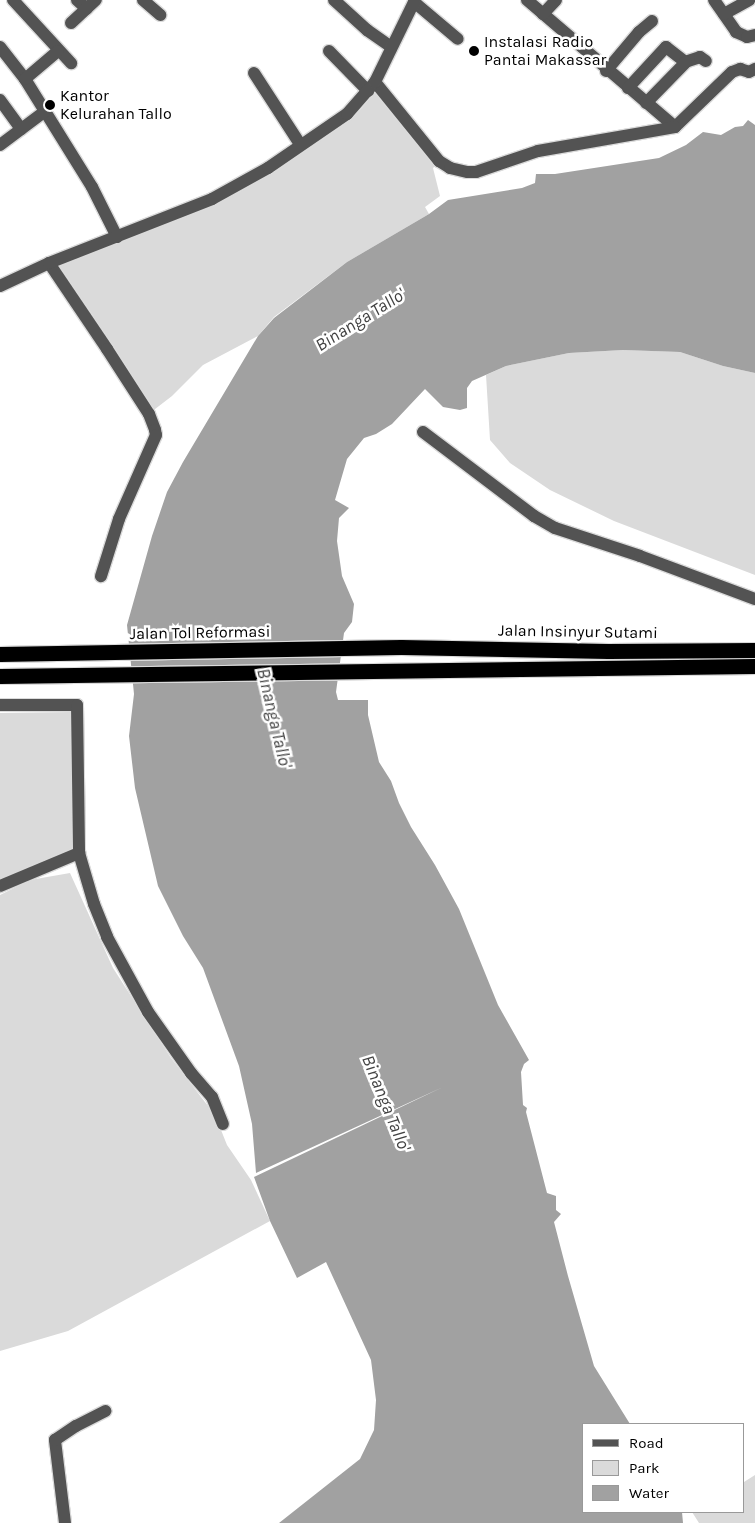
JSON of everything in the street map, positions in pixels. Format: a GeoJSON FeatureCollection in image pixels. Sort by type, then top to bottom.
{"type":"FeatureCollection","features":[{"type":"Feature","properties":{"kind":"highway","name":"Jalan Insinyur Sutami"},"geometry":{"type":"LineString","coordinates":[[401,647],[608,652],[755,650]]}},
{"type":"Feature","properties":{"kind":"highway","name":"Jalan Tol Reformasi"},"geometry":{"type":"LineString","coordinates":[[0,654],[401,647]]}},
{"type":"Feature","properties":{"kind":"highway"},"geometry":{"type":"LineString","coordinates":[[0,678],[76,675],[755,666]]}},
{"type":"Feature","properties":{"kind":"highway"},"geometry":{"type":"LineString","coordinates":[[684,667],[755,677]]}},
{"type":"Feature","properties":{"kind":"street"},"geometry":{"type":"LineString","coordinates":[[12,0],[71,63]]}},
{"type":"Feature","properties":{"kind":"street"},"geometry":{"type":"LineString","coordinates":[[77,0],[87,10]]}},
{"type":"Feature","properties":{"kind":"street"},"geometry":{"type":"LineString","coordinates":[[71,23],[96,0]]}},
{"type":"Feature","properties":{"kind":"street"},"geometry":{"type":"LineString","coordinates":[[143,0],[160,15]]}},
{"type":"Feature","properties":{"kind":"street"},"geometry":{"type":"LineString","coordinates":[[336,0],[367,30],[391,47]]}},
{"type":"Feature","properties":{"kind":"street"},"geometry":{"type":"LineString","coordinates":[[527,0],[606,71],[674,127]]}},
{"type":"Feature","properties":{"kind":"street"},"geometry":{"type":"LineString","coordinates":[[543,14],[556,0]]}},
{"type":"Feature","properties":{"kind":"street"},"geometry":{"type":"LineString","coordinates":[[714,0],[737,34],[755,35]]}},
{"type":"Feature","properties":{"kind":"street"},"geometry":{"type":"LineString","coordinates":[[724,14],[749,0]]}},
{"type":"Feature","properties":{"kind":"street"},"geometry":{"type":"LineString","coordinates":[[0,286],[49,263],[212,199],[268,168],[300,144],[347,114],[372,87],[414,1],[458,39]]}},
{"type":"Feature","properties":{"kind":"street"},"geometry":{"type":"LineString","coordinates":[[606,71],[652,21]]}},
{"type":"Feature","properties":{"kind":"street"},"geometry":{"type":"LineString","coordinates":[[0,47],[25,80],[92,187],[117,237]]}},
{"type":"Feature","properties":{"kind":"street"},"geometry":{"type":"LineString","coordinates":[[628,88],[666,47],[686,62]]}},
{"type":"Feature","properties":{"kind":"street"},"geometry":{"type":"LineString","coordinates":[[25,80],[58,51]]}},
{"type":"Feature","properties":{"kind":"street"},"geometry":{"type":"LineString","coordinates":[[329,51],[372,87],[439,161],[450,168],[468,172],[476,172],[538,151],[674,127],[732,72],[740,69],[749,72],[755,69]]}},
{"type":"Feature","properties":{"kind":"street"},"geometry":{"type":"LineString","coordinates":[[646,103],[686,62],[699,57],[706,61]]}},
{"type":"Feature","properties":{"kind":"street"},"geometry":{"type":"LineString","coordinates":[[254,73],[300,144]]}},
{"type":"Feature","properties":{"kind":"street"},"geometry":{"type":"LineString","coordinates":[[0,100],[21,129]]}},
{"type":"Feature","properties":{"kind":"street"},"geometry":{"type":"LineString","coordinates":[[0,145],[44,112]]}},
{"type":"Feature","properties":{"kind":"street"},"geometry":{"type":"LineString","coordinates":[[49,263],[140,399],[153,422],[156,433],[119,520],[101,576]]}},
{"type":"Feature","properties":{"kind":"street"},"geometry":{"type":"LineString","coordinates":[[424,432],[534,516],[555,528],[640,556],[755,599]]}},
{"type":"Feature","properties":{"kind":"street"},"geometry":{"type":"LineString","coordinates":[[0,705],[77,705],[79,854],[94,904],[115,953],[148,1012],[191,1074],[212,1097],[223,1124]]}},
{"type":"Feature","properties":{"kind":"street"},"geometry":{"type":"LineString","coordinates":[[0,886],[79,854]]}},
{"type":"Feature","properties":{"kind":"street"},"geometry":{"type":"LineString","coordinates":[[65,1523],[55,1440],[76,1426],[105,1411]]}},
{"type":"Feature","properties":{"kind":"green space"},"geometry":{"type":"Polygon","coordinates":[[[377,90],[436,165],[433,168],[440,196],[425,207],[429,214],[347,262],[274,317],[258,336],[203,365],[172,396],[146,416],[60,291],[51,272],[56,266],[186,216],[241,191],[360,110],[377,90]]]}},
{"type":"Feature","properties":{"kind":"green space"},"geometry":{"type":"Polygon","coordinates":[[[623,350],[680,352],[723,366],[755,373],[755,575],[614,521],[550,490],[510,463],[490,440],[486,375],[506,366],[569,353],[623,350]]]}},
{"type":"Feature","properties":{"kind":"green space"},"geometry":{"type":"Polygon","coordinates":[[[71,712],[74,850],[0,880],[0,713],[71,712]]]}},
{"type":"Feature","properties":{"kind":"green space"},"geometry":{"type":"Polygon","coordinates":[[[70,873],[113,968],[171,1058],[215,1115],[227,1145],[251,1180],[270,1221],[68,1331],[0,1351],[0,895],[30,880],[70,873]]]}},
{"type":"Feature","properties":{"kind":"green space"},"geometry":{"type":"Polygon","coordinates":[[[755,1475],[755,1523],[699,1523],[693,1513],[745,1513],[745,1481],[755,1475]]]}},
{"type":"Feature","properties":{"kind":"water","name":"Binanga Tallo'"},"geometry":{"type":"Polygon","coordinates":[[[748,120],[755,125],[755,373],[723,366],[680,352],[623,350],[569,353],[506,366],[472,381],[467,388],[467,408],[460,410],[443,407],[425,389],[392,424],[376,434],[364,438],[347,459],[335,500],[349,508],[339,518],[337,541],[342,576],[354,604],[352,622],[344,633],[336,692],[338,700],[368,700],[368,715],[379,762],[391,781],[411,827],[435,865],[459,909],[498,1005],[529,1060],[524,1064],[521,1072],[523,1105],[527,1108],[526,1112],[547,1193],[556,1196],[556,1210],[561,1214],[554,1222],[568,1276],[594,1366],[629,1423],[582,1423],[582,1513],[682,1513],[683,1523],[279,1523],[360,1459],[374,1430],[376,1400],[371,1360],[326,1262],[297,1278],[270,1221],[254,1177],[443,1087],[256,1173],[252,1124],[239,1066],[203,968],[183,936],[158,886],[135,788],[129,736],[134,694],[127,625],[152,536],[167,492],[258,336],[274,318],[347,262],[429,214],[448,200],[522,188],[535,183],[536,174],[555,174],[659,158],[686,145],[703,132],[721,135],[735,127],[743,126],[748,120]]]}},
{"type":"Feature","properties":{"kind":"place","name":"Instalasi Radio Pantai Makassar"},"geometry":{"type":"Point","coordinates":[474,51]}},
{"type":"Feature","properties":{"kind":"place","name":"Kantor Kelurahan Tallo"},"geometry":{"type":"Point","coordinates":[50,105]}}]}
